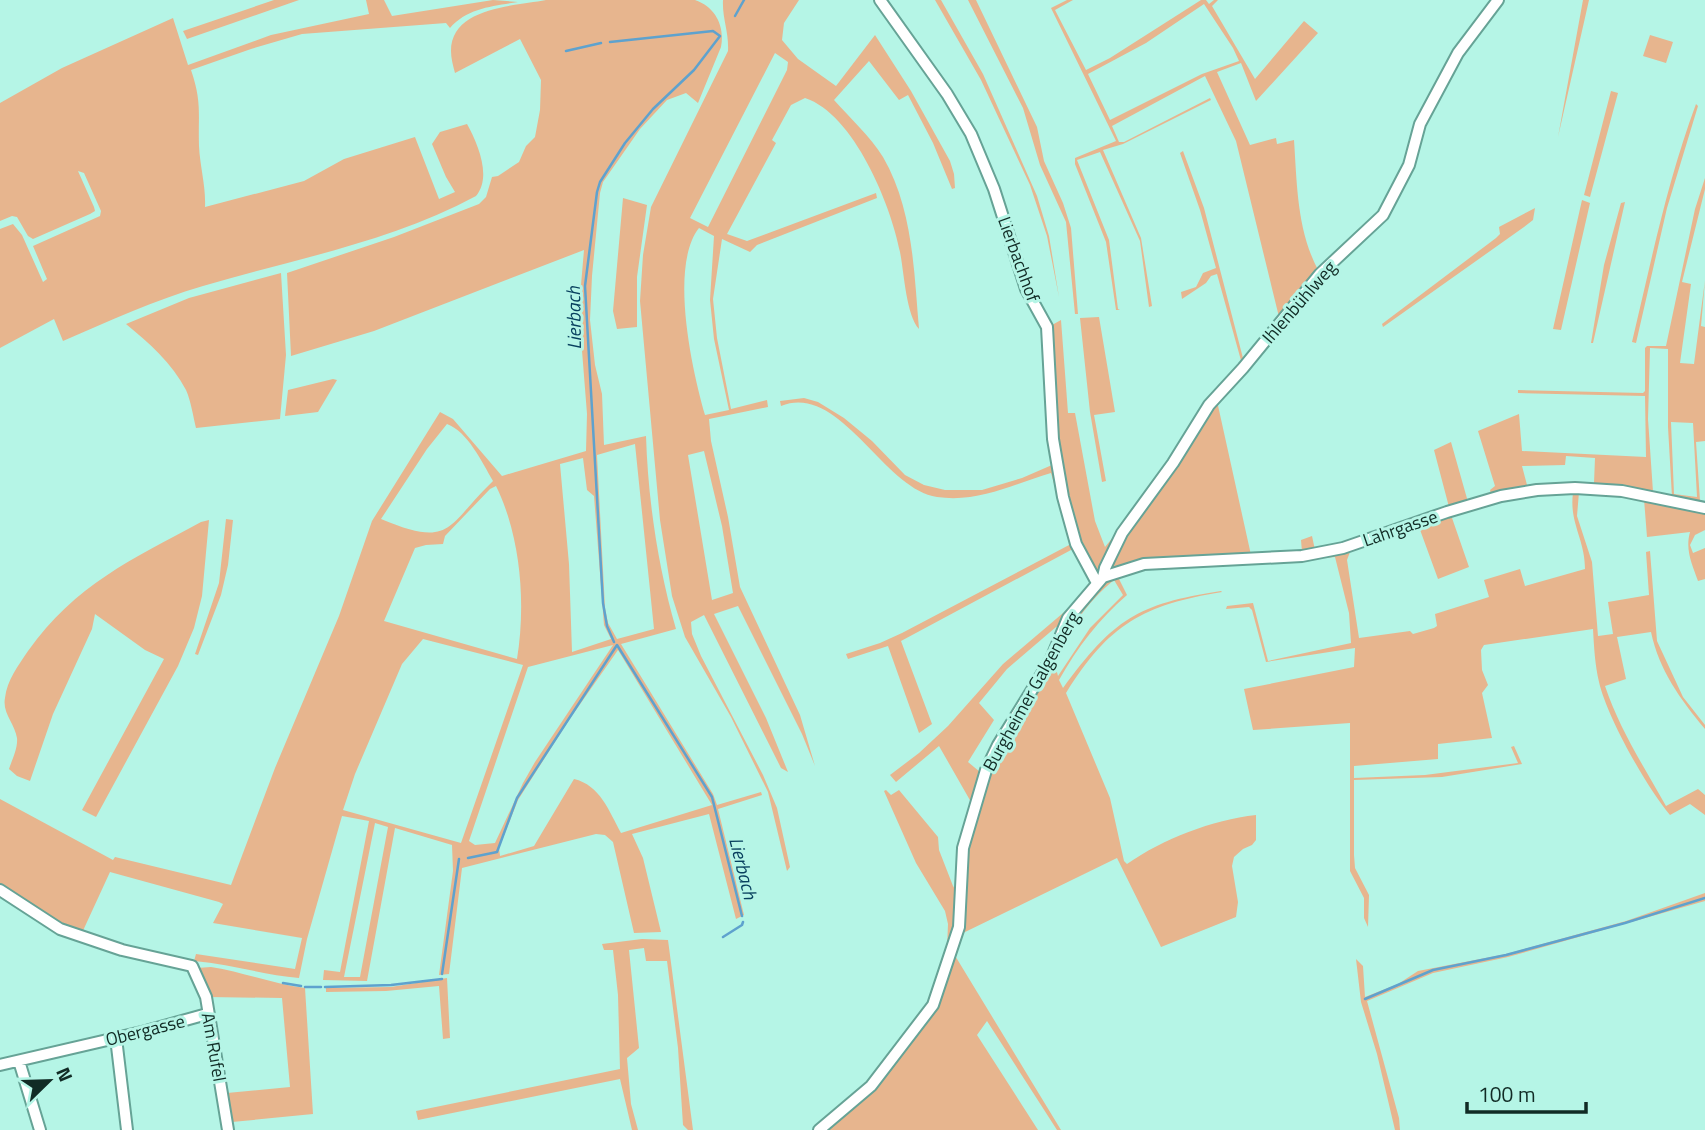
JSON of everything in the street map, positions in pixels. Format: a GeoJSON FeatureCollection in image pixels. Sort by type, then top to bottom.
{"type":"FeatureCollection","features":[{"type":"Feature","properties":{"kind":"street","name":"Lierbachhof"},"geometry":{"type":"LineString","coordinates":[[880,0],[947,94],[971,134],[994,189],[1026,289],[1047,327],[1053,439],[1063,497],[1076,544],[1100,580]]}},
{"type":"Feature","properties":{"kind":"street","name":"Ihlenbühlweg"},"geometry":{"type":"LineString","coordinates":[[1100,580],[1122,533],[1173,463],[1209,405],[1320,274],[1383,215],[1409,165],[1420,124],[1458,53],[1498,0]]}},
{"type":"Feature","properties":{"kind":"street","name":"Lahrgasse"},"geometry":{"type":"LineString","coordinates":[[1100,580],[1144,564],[1302,556],[1343,548],[1479,502],[1537,490],[1585,488],[1642,493],[1705,508]]}},
{"type":"Feature","properties":{"kind":"street"},"geometry":{"type":"LineString","coordinates":[[1108,562],[1116,573]]}},
{"type":"Feature","properties":{"kind":"street","name":"Burgheimer Galgenberg"},"geometry":{"type":"LineString","coordinates":[[820,1130],[871,1086],[933,1005],[959,927],[963,848],[986,770],[998,745],[1051,659],[1068,618],[1100,580]]}},
{"type":"Feature","properties":{"kind":"street","name":"Am Rufel"},"geometry":{"type":"LineString","coordinates":[[0,890],[60,929],[122,950],[192,966],[206,997],[228,1130]]}},
{"type":"Feature","properties":{"kind":"street","name":"Obergasse"},"geometry":{"type":"LineString","coordinates":[[0,1065],[207,1014]]}},
{"type":"Feature","properties":{"kind":"street"},"geometry":{"type":"LineString","coordinates":[[116,1038],[127,1130]]}},
{"type":"Feature","properties":{"kind":"street"},"geometry":{"type":"LineString","coordinates":[[19,1061],[40,1130]]}},
{"type":"Feature","properties":{"kind":"shaded area"},"geometry":{"type":"Polygon","coordinates":[[[274,0],[299,0],[187,39],[183,31],[274,0]]]}},
{"type":"Feature","properties":{"kind":"shaded area"},"geometry":{"type":"Polygon","coordinates":[[[366,0],[384,0],[392,16],[493,0],[518,2],[473,12],[450,28],[446,23],[302,34],[191,70],[198,100],[205,207],[304,181],[344,159],[415,137],[439,199],[455,192],[432,144],[440,132],[467,124],[482,160],[483,180],[476,196],[410,226],[376,238],[203,286],[132,311],[63,341],[54,319],[0,348],[0,229],[13,224],[22,235],[43,282],[47,279],[33,246],[100,216],[101,211],[84,173],[78,171],[95,211],[33,239],[28,236],[17,217],[12,216],[0,221],[0,103],[62,68],[173,18],[188,65],[271,35],[369,14],[366,0]]]}},
{"type":"Feature","properties":{"kind":"shaded area"},"geometry":{"type":"Polygon","coordinates":[[[546,0],[695,0],[714,13],[722,32],[721,47],[698,103],[686,93],[667,100],[640,129],[603,182],[592,276],[590,320],[595,365],[602,394],[604,445],[646,436],[655,533],[676,629],[621,644],[713,794],[717,805],[761,792],[762,795],[718,809],[744,915],[736,919],[709,814],[632,834],[643,858],[661,932],[634,933],[613,842],[605,835],[596,834],[462,868],[449,974],[439,975],[453,871],[452,845],[395,828],[367,981],[323,980],[324,970],[340,972],[369,821],[342,816],[307,939],[299,978],[194,961],[196,954],[295,969],[302,938],[213,923],[223,904],[219,902],[110,872],[81,935],[0,891],[0,799],[113,860],[115,857],[231,885],[275,768],[339,616],[372,521],[440,412],[453,419],[502,476],[586,451],[587,414],[577,287],[581,285],[584,250],[374,331],[291,356],[287,273],[394,237],[479,204],[486,197],[492,177],[519,162],[526,146],[535,137],[540,110],[541,80],[520,39],[455,73],[451,51],[454,36],[461,25],[473,17],[502,7],[546,0]],[[447,424],[427,449],[381,519],[405,528],[436,532],[456,521],[493,481],[468,441],[447,424]],[[635,444],[597,455],[608,623],[617,639],[654,629],[635,444]],[[583,458],[560,464],[569,564],[572,652],[611,639],[604,625],[594,496],[587,490],[583,458]],[[496,486],[445,536],[443,544],[415,548],[384,621],[517,659],[521,616],[519,571],[511,527],[496,486]],[[423,639],[402,664],[355,774],[343,810],[461,843],[523,665],[423,639]],[[613,645],[528,667],[469,841],[475,845],[495,843],[535,762],[613,645]],[[618,650],[518,800],[499,848],[500,856],[534,846],[574,779],[583,782],[597,793],[621,833],[712,805],[618,650]],[[375,823],[344,977],[360,977],[388,827],[375,823]]]}},
{"type":"Feature","properties":{"kind":"shaded area"},"geometry":{"type":"Polygon","coordinates":[[[723,0],[799,0],[784,23],[782,40],[798,59],[836,86],[875,35],[911,91],[950,161],[954,174],[955,188],[952,189],[933,143],[908,95],[899,100],[869,61],[834,100],[883,157],[901,198],[910,241],[919,329],[908,304],[900,252],[888,210],[868,163],[839,122],[823,107],[805,98],[791,105],[772,140],[776,143],[727,234],[747,241],[876,193],[877,198],[757,245],[750,252],[722,239],[713,299],[717,338],[731,409],[767,400],[768,407],[709,419],[711,441],[740,587],[800,715],[815,766],[802,734],[738,606],[714,614],[766,718],[788,772],[781,768],[704,615],[691,622],[692,634],[777,808],[790,867],[787,871],[768,792],[731,717],[685,637],[672,596],[660,520],[640,301],[643,255],[651,207],[728,51],[723,0]],[[775,53],[690,218],[708,227],[787,70],[788,62],[775,53]],[[699,228],[690,245],[685,267],[686,319],[694,372],[705,415],[729,410],[714,339],[710,300],[714,236],[699,228]],[[704,451],[688,455],[712,600],[733,593],[722,526],[704,451]]]}},
{"type":"Feature","properties":{"kind":"shaded area"},"geometry":{"type":"Polygon","coordinates":[[[935,0],[941,0],[983,74],[1037,196],[1049,236],[1059,297],[1047,236],[1030,185],[981,80],[935,0]]]}},
{"type":"Feature","properties":{"kind":"shaded area"},"geometry":{"type":"Polygon","coordinates":[[[968,0],[976,0],[1037,127],[1044,161],[1071,228],[1078,314],[1075,314],[1066,222],[1040,165],[1023,108],[968,0]]]}},
{"type":"Feature","properties":{"kind":"shaded area"},"geometry":{"type":"Polygon","coordinates":[[[1073,0],[1055,10],[1086,70],[1110,58],[1201,0],[1206,0],[1209,4],[1218,0],[1212,6],[1255,79],[1304,21],[1318,33],[1256,101],[1241,63],[1217,72],[1250,145],[1276,138],[1277,144],[1294,140],[1302,223],[1318,270],[1279,317],[1236,141],[1205,76],[1112,126],[1119,142],[1124,142],[1210,98],[1211,100],[1123,144],[1103,150],[1141,238],[1152,306],[1149,307],[1140,241],[1100,152],[1077,160],[1109,240],[1120,310],[1116,310],[1106,242],[1075,158],[1116,141],[1051,8],[1073,0]],[[1204,4],[1146,43],[1088,74],[1110,120],[1202,74],[1239,61],[1204,4]]]}},
{"type":"Feature","properties":{"kind":"shaded area"},"geometry":{"type":"Polygon","coordinates":[[[1583,0],[1589,0],[1558,137],[1583,0]]]}},
{"type":"Feature","properties":{"kind":"shaded area"},"geometry":{"type":"Polygon","coordinates":[[[1650,35],[1673,42],[1666,63],[1643,56],[1650,35]]]}},
{"type":"Feature","properties":{"kind":"shaded area"},"geometry":{"type":"Polygon","coordinates":[[[1611,91],[1618,93],[1590,197],[1584,195],[1611,91]]]}},
{"type":"Feature","properties":{"kind":"shaded area"},"geometry":{"type":"Polygon","coordinates":[[[1696,104],[1698,106],[1667,208],[1636,343],[1632,342],[1668,192],[1696,104]]]}},
{"type":"Feature","properties":{"kind":"shaded area"},"geometry":{"type":"Polygon","coordinates":[[[1183,151],[1204,208],[1244,362],[1242,364],[1217,274],[1182,299],[1181,292],[1196,287],[1203,273],[1216,268],[1180,153],[1183,151]]]}},
{"type":"Feature","properties":{"kind":"shaded area"},"geometry":{"type":"Polygon","coordinates":[[[1705,178],[1705,189],[1682,282],[1691,284],[1680,363],[1694,364],[1705,280],[1701,326],[1705,327],[1705,441],[1696,442],[1700,501],[1705,502],[1705,530],[1695,535],[1690,545],[1693,553],[1705,548],[1705,579],[1698,581],[1692,563],[1688,545],[1690,532],[1647,537],[1644,499],[1579,492],[1577,516],[1592,562],[1598,636],[1613,634],[1608,602],[1649,595],[1646,552],[1650,551],[1657,641],[1683,697],[1705,725],[1705,729],[1672,684],[1659,659],[1651,632],[1617,637],[1626,679],[1605,686],[1625,732],[1666,806],[1698,789],[1705,795],[1705,815],[1690,804],[1670,815],[1640,770],[1603,697],[1593,629],[1484,645],[1481,650],[1482,670],[1488,685],[1482,693],[1492,738],[1438,744],[1438,759],[1354,766],[1354,778],[1425,775],[1518,763],[1511,747],[1514,746],[1522,764],[1442,777],[1354,780],[1355,868],[1369,895],[1368,927],[1364,918],[1364,898],[1350,871],[1350,723],[1253,730],[1244,689],[1354,667],[1355,648],[1266,662],[1252,610],[1249,607],[1226,609],[1227,606],[1253,603],[1268,661],[1351,643],[1349,613],[1335,557],[1140,568],[1118,577],[1127,595],[1089,634],[1059,680],[1063,688],[1097,646],[1130,618],[1168,602],[1222,592],[1170,604],[1149,611],[1130,622],[1097,650],[1066,693],[1110,798],[1124,861],[1127,864],[1156,846],[1188,832],[1222,821],[1256,815],[1256,840],[1234,857],[1232,866],[1238,902],[1236,917],[1161,947],[1117,858],[963,933],[954,954],[1061,1130],[1057,1130],[987,1021],[977,1035],[1038,1130],[827,1130],[931,1014],[947,949],[948,924],[945,911],[916,863],[884,791],[891,795],[899,790],[938,837],[939,850],[957,892],[960,844],[971,802],[939,746],[896,782],[890,775],[948,726],[1003,664],[1076,602],[1090,583],[1074,550],[1071,550],[901,641],[932,724],[919,733],[888,646],[848,659],[846,654],[902,633],[1071,544],[1051,473],[982,495],[937,497],[917,490],[898,476],[842,422],[823,409],[802,403],[781,406],[780,401],[804,398],[818,402],[844,418],[872,441],[905,475],[924,485],[945,490],[982,490],[1022,478],[1052,465],[1045,338],[1051,337],[1052,325],[1061,320],[1068,413],[1075,413],[1095,521],[1105,547],[1114,536],[1122,541],[1217,401],[1251,555],[1302,552],[1301,540],[1312,536],[1315,550],[1449,507],[1434,450],[1451,442],[1468,502],[1491,494],[1490,490],[1495,486],[1478,431],[1519,414],[1522,451],[1646,457],[1645,396],[1518,393],[1518,390],[1645,391],[1645,348],[1666,346],[1695,209],[1705,178]],[[1650,348],[1648,419],[1653,492],[1672,497],[1668,427],[1668,349],[1650,348]],[[1671,422],[1674,494],[1697,497],[1693,423],[1671,422]],[[1566,456],[1565,465],[1522,466],[1527,485],[1594,483],[1595,458],[1566,456]],[[1573,493],[1526,495],[1451,515],[1469,567],[1438,579],[1419,527],[1350,552],[1347,560],[1359,638],[1410,631],[1413,634],[1434,628],[1437,626],[1435,614],[1489,597],[1484,580],[1520,569],[1525,586],[1585,569],[1583,549],[1573,513],[1573,493]],[[1114,580],[1095,598],[1073,627],[1054,661],[1058,676],[1090,628],[1123,595],[1114,580]],[[1060,626],[1007,669],[979,703],[994,720],[968,762],[980,772],[1046,658],[1060,626]]]}},
{"type":"Feature","properties":{"kind":"shaded area"},"geometry":{"type":"Polygon","coordinates":[[[623,198],[647,205],[637,277],[637,327],[617,329],[613,311],[623,198]]]}},
{"type":"Feature","properties":{"kind":"shaded area"},"geometry":{"type":"Polygon","coordinates":[[[1582,200],[1590,203],[1561,330],[1553,329],[1582,200]]]}},
{"type":"Feature","properties":{"kind":"shaded area"},"geometry":{"type":"Polygon","coordinates":[[[1625,202],[1591,343],[1604,265],[1621,203],[1625,202]]]}},
{"type":"Feature","properties":{"kind":"shaded area"},"geometry":{"type":"Polygon","coordinates":[[[1535,208],[1533,220],[1383,327],[1382,324],[1496,238],[1500,234],[1499,227],[1535,208]]]}},
{"type":"Feature","properties":{"kind":"shaded area"},"geometry":{"type":"Polygon","coordinates":[[[281,273],[286,355],[280,419],[196,428],[186,390],[174,371],[126,324],[189,298],[281,273]]]}},
{"type":"Feature","properties":{"kind":"shaded area"},"geometry":{"type":"Polygon","coordinates":[[[1099,317],[1115,412],[1094,415],[1106,481],[1102,482],[1090,412],[1080,318],[1099,317]]]}},
{"type":"Feature","properties":{"kind":"shaded area"},"geometry":{"type":"Polygon","coordinates":[[[337,380],[318,412],[285,416],[288,390],[337,380]]]}},
{"type":"Feature","properties":{"kind":"shaded area"},"geometry":{"type":"Polygon","coordinates":[[[226,519],[233,520],[228,565],[221,595],[198,655],[195,654],[219,583],[226,519]]]}},
{"type":"Feature","properties":{"kind":"shaded area"},"geometry":{"type":"Polygon","coordinates":[[[209,520],[202,596],[194,628],[178,666],[96,817],[82,810],[164,659],[145,650],[95,614],[92,629],[53,714],[30,781],[17,776],[9,769],[17,738],[5,709],[5,698],[11,679],[28,651],[65,608],[85,591],[128,562],[209,520]]]}},
{"type":"Feature","properties":{"kind":"shaded area"},"geometry":{"type":"Polygon","coordinates":[[[1705,893],[1705,901],[1508,957],[1433,973],[1367,1001],[1399,1118],[1400,1130],[1395,1130],[1377,1054],[1361,1002],[1356,959],[1363,966],[1365,997],[1398,984],[1418,971],[1506,954],[1626,921],[1705,893]]]}},
{"type":"Feature","properties":{"kind":"shaded area"},"geometry":{"type":"Polygon","coordinates":[[[642,939],[668,940],[693,1130],[688,1130],[683,1125],[678,1048],[667,961],[646,961],[644,948],[629,950],[639,1048],[627,1058],[631,1104],[638,1130],[632,1130],[620,1079],[418,1120],[416,1111],[620,1069],[618,995],[613,950],[604,950],[602,944],[642,939]]]}},
{"type":"Feature","properties":{"kind":"shaded area"},"geometry":{"type":"Polygon","coordinates":[[[211,967],[305,988],[313,1114],[232,1122],[227,1093],[290,1087],[282,998],[208,997],[197,968],[211,967]]]}},
{"type":"Feature","properties":{"kind":"shaded area"},"geometry":{"type":"Polygon","coordinates":[[[447,978],[450,1038],[443,1039],[439,986],[386,991],[326,992],[326,988],[391,987],[447,978]]]}},
{"type":"Feature","properties":{"kind":"waterway","name":"Lierbach"},"geometry":{"type":"LineString","coordinates":[[735,16],[744,0]]}},
{"type":"Feature","properties":{"kind":"waterway","name":"Lierbach"},"geometry":{"type":"LineString","coordinates":[[610,42],[713,31],[720,36],[694,70],[653,109],[625,143],[600,182],[597,192],[585,286],[603,603],[607,626],[614,642]]}},
{"type":"Feature","properties":{"kind":"waterway"},"geometry":{"type":"LineString","coordinates":[[566,51],[601,43]]}},
{"type":"Feature","properties":{"kind":"waterway","name":"Lierbach"},"geometry":{"type":"LineString","coordinates":[[468,858],[497,852],[517,798],[617,645],[712,797],[742,916]]}},
{"type":"Feature","properties":{"kind":"waterway"},"geometry":{"type":"LineString","coordinates":[[442,974],[459,859]]}},
{"type":"Feature","properties":{"kind":"waterway"},"geometry":{"type":"LineString","coordinates":[[1365,999],[1433,970],[1506,955],[1705,898]]}},
{"type":"Feature","properties":{"kind":"waterway","name":"Lierbach"},"geometry":{"type":"LineString","coordinates":[[723,937],[743,922]]}},
{"type":"Feature","properties":{"kind":"waterway"},"geometry":{"type":"LineString","coordinates":[[325,987],[391,985],[442,979]]}},
{"type":"Feature","properties":{"kind":"waterway"},"geometry":{"type":"LineString","coordinates":[[283,983],[301,986]]}},
{"type":"Feature","properties":{"kind":"waterway"},"geometry":{"type":"LineString","coordinates":[[305,987],[321,987]]}}]}
